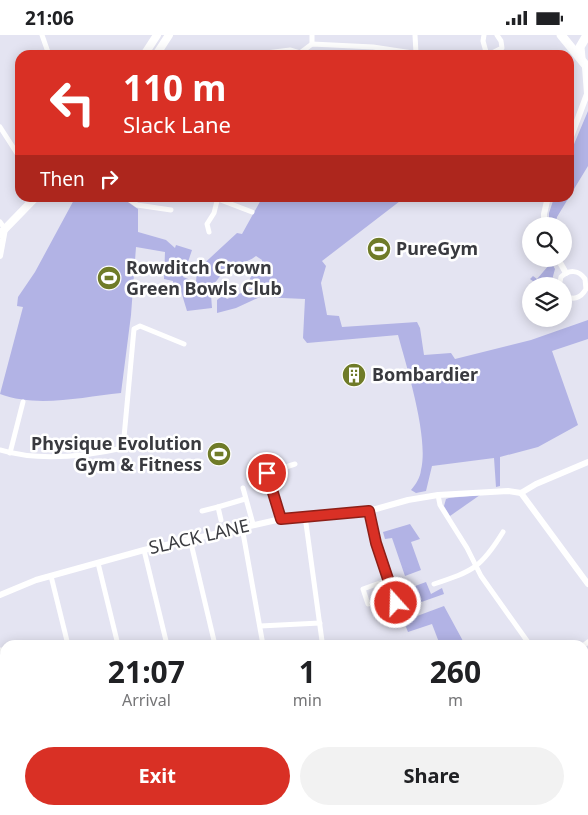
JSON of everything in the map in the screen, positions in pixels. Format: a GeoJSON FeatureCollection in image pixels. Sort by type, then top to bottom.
{"type":"FeatureCollection","features":[{"type":"Feature","properties":{"kind":"highway"},"geometry":{"type":"LineString","coordinates":[[561,35],[573,50]]}},
{"type":"Feature","properties":{"kind":"highway"},"geometry":{"type":"LineString","coordinates":[[585,64],[580,47],[587,35]]}},
{"type":"Feature","properties":{"kind":"highway"},"geometry":{"type":"LineString","coordinates":[[574,51],[585,64]]}},
{"type":"Feature","properties":{"kind":"main road"},"geometry":{"type":"LineString","coordinates":[[147,50],[157,35]]}},
{"type":"Feature","properties":{"kind":"main road"},"geometry":{"type":"LineString","coordinates":[[159,50],[169,35]]}},
{"type":"Feature","properties":{"kind":"main road"},"geometry":{"type":"LineString","coordinates":[[2,231],[31,202]]}},
{"type":"Feature","properties":{"kind":"street"},"geometry":{"type":"LineString","coordinates":[[42,35],[47,50]]}},
{"type":"Feature","properties":{"kind":"street"},"geometry":{"type":"LineString","coordinates":[[312,35],[312,44]]}},
{"type":"Feature","properties":{"kind":"street"},"geometry":{"type":"LineString","coordinates":[[416,35],[416,50]]}},
{"type":"Feature","properties":{"kind":"street"},"geometry":{"type":"LineString","coordinates":[[483,50],[484,35]]}},
{"type":"Feature","properties":{"kind":"street"},"geometry":{"type":"LineString","coordinates":[[496,35],[501,41],[502,48],[499,50]]}},
{"type":"Feature","properties":{"kind":"street"},"geometry":{"type":"LineString","coordinates":[[312,44],[320,47],[373,47],[394,50]]}},
{"type":"Feature","properties":{"kind":"street"},"geometry":{"type":"LineString","coordinates":[[305,50],[312,44]]}},
{"type":"Feature","properties":{"kind":"street"},"geometry":{"type":"LineString","coordinates":[[574,129],[588,94],[585,64]]}},
{"type":"Feature","properties":{"kind":"street"},"geometry":{"type":"LineString","coordinates":[[0,127],[15,150]]}},
{"type":"Feature","properties":{"kind":"street"},"geometry":{"type":"LineString","coordinates":[[133,202],[137,205],[171,210]]}},
{"type":"Feature","properties":{"kind":"street"},"geometry":{"type":"LineString","coordinates":[[209,232],[207,224],[214,213],[217,202]]}},
{"type":"Feature","properties":{"kind":"street"},"geometry":{"type":"LineString","coordinates":[[228,202],[252,212]]}},
{"type":"Feature","properties":{"kind":"street"},"geometry":{"type":"LineString","coordinates":[[544,217],[547,202]]}},
{"type":"Feature","properties":{"kind":"street"},"geometry":{"type":"LineString","coordinates":[[0,222],[2,231],[0,256]]}},
{"type":"Feature","properties":{"kind":"street"},"geometry":{"type":"LineString","coordinates":[[563,267],[566,273]]}},
{"type":"Feature","properties":{"kind":"street"},"geometry":{"type":"LineString","coordinates":[[563,277],[566,273],[574,271],[581,274],[586,286],[580,297],[572,299]]}},
{"type":"Feature","properties":{"kind":"street"},"geometry":{"type":"LineString","coordinates":[[0,450],[28,456],[70,457],[123,448],[134,329],[140,326],[148,328],[184,344]]}},
{"type":"Feature","properties":{"kind":"street"},"geometry":{"type":"LineString","coordinates":[[10,453],[23,402]]}},
{"type":"Feature","properties":{"kind":"street"},"geometry":{"type":"LineString","coordinates":[[588,462],[536,484],[521,493],[588,584]]}},
{"type":"Feature","properties":{"kind":"street"},"geometry":{"type":"LineString","coordinates":[[281,519],[267,473],[295,464]]}},
{"type":"Feature","properties":{"kind":"street"},"geometry":{"type":"LineString","coordinates":[[243,488],[253,525]]}},
{"type":"Feature","properties":{"kind":"street","name":"SLACK LANE"},"geometry":{"type":"LineString","coordinates":[[0,595],[51,576],[144,550],[281,519],[369,511],[404,501],[438,495],[508,491],[521,493]]}},
{"type":"Feature","properties":{"kind":"street"},"geometry":{"type":"LineString","coordinates":[[438,495],[440,505],[468,548],[476,567],[527,640]]}},
{"type":"Feature","properties":{"kind":"street"},"geometry":{"type":"LineString","coordinates":[[202,511],[245,499]]}},
{"type":"Feature","properties":{"kind":"street"},"geometry":{"type":"LineString","coordinates":[[218,507],[221,520]]}},
{"type":"Feature","properties":{"kind":"street"},"geometry":{"type":"LineString","coordinates":[[369,511],[373,533],[397,606]]}},
{"type":"Feature","properties":{"kind":"street"},"geometry":{"type":"LineString","coordinates":[[305,516],[322,640]]}},
{"type":"Feature","properties":{"kind":"street"},"geometry":{"type":"LineString","coordinates":[[242,527],[262,640]]}},
{"type":"Feature","properties":{"kind":"street"},"geometry":{"type":"LineString","coordinates":[[434,584],[476,567],[486,558],[503,532]]}},
{"type":"Feature","properties":{"kind":"street"},"geometry":{"type":"LineString","coordinates":[[190,539],[214,640]]}},
{"type":"Feature","properties":{"kind":"street"},"geometry":{"type":"LineString","coordinates":[[144,550],[166,640]]}},
{"type":"Feature","properties":{"kind":"street"},"geometry":{"type":"LineString","coordinates":[[98,563],[117,640]]}},
{"type":"Feature","properties":{"kind":"street"},"geometry":{"type":"LineString","coordinates":[[51,576],[67,640]]}},
{"type":"Feature","properties":{"kind":"street"},"geometry":{"type":"LineString","coordinates":[[368,604],[362,589],[388,580]]}},
{"type":"Feature","properties":{"kind":"street"},"geometry":{"type":"LineString","coordinates":[[260,626],[320,623]]}},
{"type":"Feature","properties":{"kind":"shaded area"},"geometry":{"type":"Polygon","coordinates":[[[588,111],[588,166],[574,189],[574,144],[588,111]]]}},
{"type":"Feature","properties":{"kind":"shaded area"},"geometry":{"type":"Polygon","coordinates":[[[73,202],[128,202],[138,209],[138,232],[166,240],[175,248],[176,245],[192,250],[183,277],[196,282],[197,270],[237,233],[242,234],[260,202],[399,202],[322,261],[326,266],[321,283],[327,315],[339,316],[342,327],[417,322],[420,328],[424,355],[451,353],[455,359],[531,340],[588,320],[588,339],[552,351],[578,425],[538,447],[500,457],[500,486],[496,487],[494,458],[432,466],[426,491],[416,493],[411,490],[418,481],[423,456],[420,422],[398,335],[307,343],[303,338],[305,299],[260,297],[236,308],[217,313],[217,300],[223,295],[227,299],[253,288],[248,283],[254,270],[262,265],[262,260],[256,256],[227,270],[209,287],[206,294],[211,295],[212,308],[187,311],[180,288],[173,286],[173,281],[164,279],[165,252],[136,247],[131,315],[121,393],[44,401],[14,398],[0,394],[23,307],[17,306],[18,297],[35,272],[73,202]]]}},
{"type":"Feature","properties":{"kind":"shaded area"},"geometry":{"type":"Polygon","coordinates":[[[553,202],[566,202],[557,217],[549,217],[553,202]]]}},
{"type":"Feature","properties":{"kind":"shaded area"},"geometry":{"type":"Polygon","coordinates":[[[547,267],[554,267],[555,269],[553,277],[539,277],[547,267]]]}},
{"type":"Feature","properties":{"kind":"shaded area"},"geometry":{"type":"Polygon","coordinates":[[[480,495],[450,516],[444,506],[446,499],[449,498],[480,495]]]}},
{"type":"Feature","properties":{"kind":"shaded area"},"geometry":{"type":"Polygon","coordinates":[[[410,524],[420,539],[411,542],[421,570],[405,576],[392,538],[385,539],[383,532],[410,524]]]}},
{"type":"Feature","properties":{"kind":"shaded area"},"geometry":{"type":"Polygon","coordinates":[[[426,582],[431,594],[442,588],[444,594],[413,605],[407,589],[426,582]]]}},
{"type":"Feature","properties":{"kind":"shaded area"},"geometry":{"type":"Polygon","coordinates":[[[444,606],[462,640],[438,640],[432,624],[408,632],[406,627],[409,619],[444,606]]]}},
{"type":"Feature","properties":{"kind":"place","name":"PureGym"},"geometry":{"type":"Point","coordinates":[379,249]}},
{"type":"Feature","properties":{"kind":"place","name":"Rowditch Crown Green Bowls Club"},"geometry":{"type":"Point","coordinates":[109,278]}},
{"type":"Feature","properties":{"kind":"place","name":"Bombardier"},"geometry":{"type":"Point","coordinates":[354,375]}},
{"type":"Feature","properties":{"kind":"place","name":"Physique Evolution Gym & Fitness"},"geometry":{"type":"Point","coordinates":[219,454]}},
{"type":"Feature","properties":{"kind":"route"},"geometry":{"type":"LineString","coordinates":[[267,473],[281,519],[369,511],[373,533],[396,603]]}}]}
